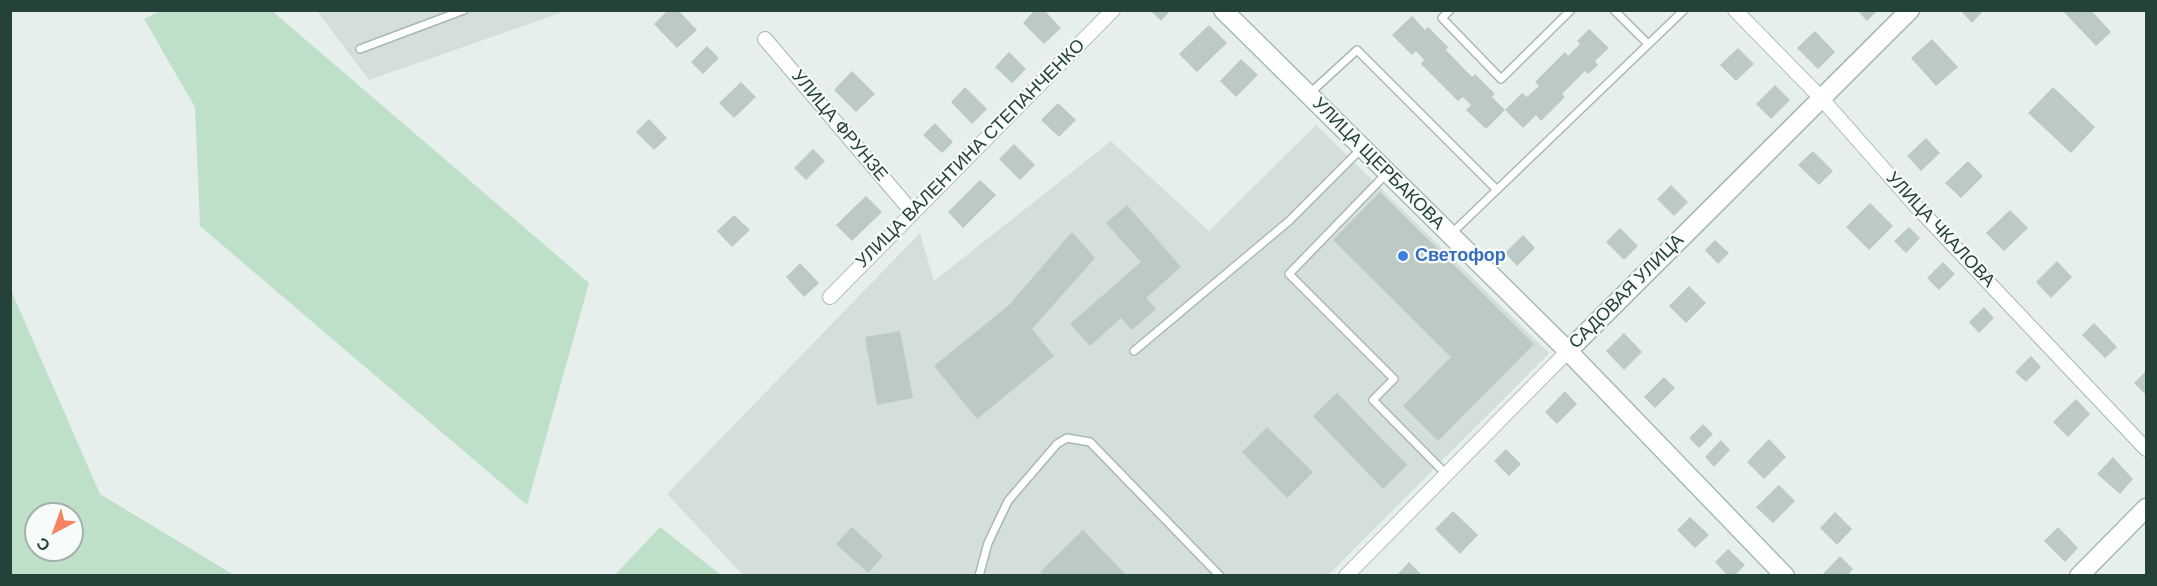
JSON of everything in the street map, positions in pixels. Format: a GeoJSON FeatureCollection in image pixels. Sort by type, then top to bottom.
{"type":"FeatureCollection","features":[{"type":"Feature","properties":{"kind":"street","name":"УЛИЦА ВАЛЕНТИНА СТЕПАНЧЕНКО"},"geometry":{"type":"LineString","coordinates":[[830,297],[1113,10]]}},
{"type":"Feature","properties":{"kind":"street","name":"УЛИЦА ЩЕРБАКОВА"},"geometry":{"type":"LineString","coordinates":[[1223,10],[1568,351],[1785,576]]}},
{"type":"Feature","properties":{"kind":"street","name":"УЛИЦА ЧКАЛОВА"},"geometry":{"type":"LineString","coordinates":[[1735,10],[1821,98],[1917,207],[2146,449]]}},
{"type":"Feature","properties":{"kind":"street","name":"САДОВАЯ УЛИЦА"},"geometry":{"type":"LineString","coordinates":[[1346,576],[1910,10]]}},
{"type":"Feature","properties":{"kind":"street","name":"УЛИЦА ФРУНЗЕ"},"geometry":{"type":"LineString","coordinates":[[765,39],[913,213]]}},
{"type":"Feature","properties":{"kind":"street"},"geometry":{"type":"LineString","coordinates":[[2079,576],[2146,508]]}},
{"type":"Feature","properties":{"kind":"lane"},"geometry":{"type":"LineString","coordinates":[[360,49],[464,10]]}},
{"type":"Feature","properties":{"kind":"lane"},"geometry":{"type":"LineString","coordinates":[[1450,10],[1442,18],[1501,79],[1571,10]]}},
{"type":"Feature","properties":{"kind":"lane"},"geometry":{"type":"LineString","coordinates":[[1614,10],[1647,44]]}},
{"type":"Feature","properties":{"kind":"lane"},"geometry":{"type":"LineString","coordinates":[[1450,234],[1684,10]]}},
{"type":"Feature","properties":{"kind":"lane"},"geometry":{"type":"LineString","coordinates":[[1308,95],[1357,50],[1496,189]]}},
{"type":"Feature","properties":{"kind":"lane"},"geometry":{"type":"LineString","coordinates":[[1134,351],[1289,221],[1362,148]]}},
{"type":"Feature","properties":{"kind":"lane"},"geometry":{"type":"LineString","coordinates":[[1387,173],[1289,274],[1394,379],[1372,400],[1447,475]]}},
{"type":"Feature","properties":{"kind":"lane"},"geometry":{"type":"LineString","coordinates":[[979,576],[988,543],[1008,501],[1057,444],[1067,438],[1090,442],[1220,576]]}},
{"type":"Feature","properties":{"kind":"shaded area"},"geometry":{"type":"Polygon","coordinates":[[[317,11],[566,11],[369,80],[317,11]]]}},
{"type":"Feature","properties":{"kind":"shaded area"},"geometry":{"type":"Polygon","coordinates":[[[1316,125],[1549,353],[1328,575],[743,575],[667,494],[920,233],[934,281],[1111,141],[1209,231],[1316,125]]]}},
{"type":"Feature","properties":{"kind":"green space"},"geometry":{"type":"Polygon","coordinates":[[[162,10],[272,11],[589,283],[527,505],[200,226],[195,107],[144,19],[162,10]]]}},
{"type":"Feature","properties":{"kind":"green space"},"geometry":{"type":"Polygon","coordinates":[[[10,288],[100,494],[234,575],[11,575],[10,288]]]}},
{"type":"Feature","properties":{"kind":"green space"},"geometry":{"type":"Polygon","coordinates":[[[660,527],[721,575],[615,575],[660,527]]]}},
{"type":"Feature","properties":{"kind":"building"},"geometry":{"type":"Polygon","coordinates":[[[668,10],[678,10],[697,30],[677,48],[654,24],[668,10]]]}},
{"type":"Feature","properties":{"kind":"building"},"geometry":{"type":"Polygon","coordinates":[[[1035,10],[1044,10],[1061,28],[1044,44],[1023,23],[1035,10]]]}},
{"type":"Feature","properties":{"kind":"building"},"geometry":{"type":"Polygon","coordinates":[[[1150,10],[1171,10],[1161,21],[1150,10]]]}},
{"type":"Feature","properties":{"kind":"building"},"geometry":{"type":"Polygon","coordinates":[[[1857,10],[1878,10],[1867,21],[1857,10]]]}},
{"type":"Feature","properties":{"kind":"building"},"geometry":{"type":"Polygon","coordinates":[[[1960,10],[1984,10],[1972,23],[1960,10]]]}},
{"type":"Feature","properties":{"kind":"building"},"geometry":{"type":"Polygon","coordinates":[[[2062,10],[2091,10],[2111,32],[2096,46],[2062,10]]]}},
{"type":"Feature","properties":{"kind":"building"},"geometry":{"type":"Polygon","coordinates":[[[1412,16],[1425,30],[1428,27],[1448,47],[1446,50],[1472,77],[1475,74],[1495,94],[1492,97],[1505,110],[1486,129],[1466,110],[1471,105],[1463,97],[1458,101],[1421,64],[1424,60],[1416,51],[1412,55],[1392,35],[1412,16]]]}},
{"type":"Feature","properties":{"kind":"building"},"geometry":{"type":"Polygon","coordinates":[[[1209,25],[1227,43],[1197,72],[1179,54],[1209,25]]]}},
{"type":"Feature","properties":{"kind":"building"},"geometry":{"type":"Polygon","coordinates":[[[1589,29],[1609,48],[1595,61],[1598,65],[1588,74],[1585,71],[1562,94],[1565,97],[1541,121],[1536,115],[1523,128],[1505,110],[1522,93],[1527,97],[1539,86],[1535,82],[1565,52],[1568,56],[1580,44],[1577,41],[1589,29]]]}},
{"type":"Feature","properties":{"kind":"building"},"geometry":{"type":"Polygon","coordinates":[[[1815,31],[1835,52],[1818,69],[1797,48],[1815,31]]]}},
{"type":"Feature","properties":{"kind":"building"},"geometry":{"type":"Polygon","coordinates":[[[1932,39],[1958,67],[1936,86],[1911,58],[1932,39]]]}},
{"type":"Feature","properties":{"kind":"building"},"geometry":{"type":"Polygon","coordinates":[[[707,46],[719,58],[703,74],[691,62],[707,46]]]}},
{"type":"Feature","properties":{"kind":"building"},"geometry":{"type":"Polygon","coordinates":[[[1738,48],[1754,64],[1736,81],[1720,65],[1738,48]]]}},
{"type":"Feature","properties":{"kind":"building"},"geometry":{"type":"Polygon","coordinates":[[[1009,52],[1026,69],[1012,83],[995,67],[1009,52]]]}},
{"type":"Feature","properties":{"kind":"building"},"geometry":{"type":"Polygon","coordinates":[[[1241,59],[1258,75],[1236,97],[1220,81],[1241,59]]]}},
{"type":"Feature","properties":{"kind":"building"},"geometry":{"type":"Polygon","coordinates":[[[852,71],[875,94],[856,112],[834,90],[852,71]]]}},
{"type":"Feature","properties":{"kind":"building"},"geometry":{"type":"Polygon","coordinates":[[[741,82],[756,97],[734,118],[719,103],[741,82]]]}},
{"type":"Feature","properties":{"kind":"building"},"geometry":{"type":"Polygon","coordinates":[[[1775,85],[1790,100],[1771,119],[1756,104],[1775,85]]]}},
{"type":"Feature","properties":{"kind":"building"},"geometry":{"type":"Polygon","coordinates":[[[965,87],[987,109],[972,124],[951,102],[965,87]]]}},
{"type":"Feature","properties":{"kind":"building"},"geometry":{"type":"Polygon","coordinates":[[[2053,87],[2095,127],[2071,153],[2028,113],[2053,87]]]}},
{"type":"Feature","properties":{"kind":"building"},"geometry":{"type":"Polygon","coordinates":[[[1058,103],[1076,120],[1059,137],[1041,120],[1058,103]]]}},
{"type":"Feature","properties":{"kind":"building"},"geometry":{"type":"Polygon","coordinates":[[[649,119],[667,138],[654,150],[636,132],[649,119]]]}},
{"type":"Feature","properties":{"kind":"building"},"geometry":{"type":"Polygon","coordinates":[[[935,123],[953,142],[942,153],[923,135],[935,123]]]}},
{"type":"Feature","properties":{"kind":"building"},"geometry":{"type":"Polygon","coordinates":[[[1926,138],[1940,153],[1921,171],[1907,156],[1926,138]]]}},
{"type":"Feature","properties":{"kind":"building"},"geometry":{"type":"Polygon","coordinates":[[[1014,144],[1035,165],[1020,180],[999,159],[1014,144]]]}},
{"type":"Feature","properties":{"kind":"building"},"geometry":{"type":"Polygon","coordinates":[[[813,149],[825,161],[806,180],[794,168],[813,149]]]}},
{"type":"Feature","properties":{"kind":"building"},"geometry":{"type":"Polygon","coordinates":[[[1813,151],[1833,171],[1819,185],[1798,165],[1813,151]]]}},
{"type":"Feature","properties":{"kind":"building"},"geometry":{"type":"Polygon","coordinates":[[[1968,161],[1983,176],[1961,198],[1945,183],[1968,161]]]}},
{"type":"Feature","properties":{"kind":"building"},"geometry":{"type":"Polygon","coordinates":[[[980,180],[996,195],[963,228],[948,212],[980,180]]]}},
{"type":"Feature","properties":{"kind":"building"},"geometry":{"type":"Polygon","coordinates":[[[1671,185],[1688,202],[1674,216],[1657,199],[1671,185]]]}},
{"type":"Feature","properties":{"kind":"building"},"geometry":{"type":"Polygon","coordinates":[[[1380,192],[1534,344],[1438,441],[1403,406],[1451,357],[1333,240],[1380,192]]]}},
{"type":"Feature","properties":{"kind":"building"},"geometry":{"type":"Polygon","coordinates":[[[866,196],[882,212],[852,241],[836,225],[866,196]]]}},
{"type":"Feature","properties":{"kind":"building"},"geometry":{"type":"Polygon","coordinates":[[[1870,203],[1893,226],[1869,250],[1846,227],[1870,203]]]}},
{"type":"Feature","properties":{"kind":"building"},"geometry":{"type":"Polygon","coordinates":[[[1127,205],[1181,267],[1146,298],[1156,309],[1132,330],[1121,318],[1090,346],[1070,324],[1141,262],[1106,223],[1127,205]]]}},
{"type":"Feature","properties":{"kind":"building"},"geometry":{"type":"Polygon","coordinates":[[[2010,210],[2028,228],[2004,251],[1986,233],[2010,210]]]}},
{"type":"Feature","properties":{"kind":"building"},"geometry":{"type":"Polygon","coordinates":[[[734,215],[750,230],[732,247],[717,231],[734,215]]]}},
{"type":"Feature","properties":{"kind":"building"},"geometry":{"type":"Polygon","coordinates":[[[1909,227],[1920,238],[1906,253],[1894,241],[1909,227]]]}},
{"type":"Feature","properties":{"kind":"building"},"geometry":{"type":"Polygon","coordinates":[[[1620,228],[1638,246],[1624,260],[1606,242],[1620,228]]]}},
{"type":"Feature","properties":{"kind":"building"},"geometry":{"type":"Polygon","coordinates":[[[1072,232],[1095,258],[1032,329],[1054,356],[977,419],[934,366],[1009,305],[1072,232]]]}},
{"type":"Feature","properties":{"kind":"building"},"geometry":{"type":"Polygon","coordinates":[[[1523,235],[1535,248],[1517,266],[1505,253],[1523,235]]]}},
{"type":"Feature","properties":{"kind":"building"},"geometry":{"type":"Polygon","coordinates":[[[1715,240],[1729,253],[1718,264],[1705,250],[1715,240]]]}},
{"type":"Feature","properties":{"kind":"building"},"geometry":{"type":"Polygon","coordinates":[[[2057,261],[2072,277],[2051,298],[2036,282],[2057,261]]]}},
{"type":"Feature","properties":{"kind":"building"},"geometry":{"type":"Polygon","coordinates":[[[1943,262],[1955,274],[1939,290],[1927,278],[1943,262]]]}},
{"type":"Feature","properties":{"kind":"building"},"geometry":{"type":"Polygon","coordinates":[[[800,263],[819,283],[804,297],[786,277],[800,263]]]}},
{"type":"Feature","properties":{"kind":"building"},"geometry":{"type":"Polygon","coordinates":[[[1689,286],[1706,303],[1686,323],[1669,306],[1689,286]]]}},
{"type":"Feature","properties":{"kind":"building"},"geometry":{"type":"Polygon","coordinates":[[[1984,307],[1994,318],[1979,333],[1969,322],[1984,307]]]}},
{"type":"Feature","properties":{"kind":"building"},"geometry":{"type":"Polygon","coordinates":[[[2094,323],[2117,347],[2105,358],[2082,335],[2094,323]]]}},
{"type":"Feature","properties":{"kind":"building"},"geometry":{"type":"Polygon","coordinates":[[[900,331],[913,398],[877,405],[865,337],[900,331]]]}},
{"type":"Feature","properties":{"kind":"building"},"geometry":{"type":"Polygon","coordinates":[[[1624,333],[1642,352],[1624,370],[1606,351],[1624,333]]]}},
{"type":"Feature","properties":{"kind":"building"},"geometry":{"type":"Polygon","coordinates":[[[2031,356],[2041,367],[2026,382],[2015,372],[2031,356]]]}},
{"type":"Feature","properties":{"kind":"building"},"geometry":{"type":"Polygon","coordinates":[[[2146,371],[2146,395],[2134,383],[2146,371]]]}},
{"type":"Feature","properties":{"kind":"building"},"geometry":{"type":"Polygon","coordinates":[[[1664,377],[1675,388],[1655,408],[1644,397],[1664,377]]]}},
{"type":"Feature","properties":{"kind":"building"},"geometry":{"type":"Polygon","coordinates":[[[1565,391],[1577,404],[1557,424],[1545,412],[1565,391]]]}},
{"type":"Feature","properties":{"kind":"building"},"geometry":{"type":"Polygon","coordinates":[[[1337,393],[1407,465],[1383,489],[1313,416],[1337,393]]]}},
{"type":"Feature","properties":{"kind":"building"},"geometry":{"type":"Polygon","coordinates":[[[2076,399],[2090,414],[2068,437],[2053,422],[2076,399]]]}},
{"type":"Feature","properties":{"kind":"building"},"geometry":{"type":"Polygon","coordinates":[[[1703,424],[1713,434],[1699,448],[1689,438],[1703,424]]]}},
{"type":"Feature","properties":{"kind":"building"},"geometry":{"type":"Polygon","coordinates":[[[1267,427],[1313,472],[1287,498],[1242,452],[1267,427]]]}},
{"type":"Feature","properties":{"kind":"building"},"geometry":{"type":"Polygon","coordinates":[[[1769,439],[1786,457],[1764,479],[1747,462],[1769,439]]]}},
{"type":"Feature","properties":{"kind":"building"},"geometry":{"type":"Polygon","coordinates":[[[1721,440],[1730,450],[1714,467],[1705,457],[1721,440]]]}},
{"type":"Feature","properties":{"kind":"building"},"geometry":{"type":"Polygon","coordinates":[[[1506,449],[1521,464],[1509,476],[1494,461],[1506,449]]]}},
{"type":"Feature","properties":{"kind":"building"},"geometry":{"type":"Polygon","coordinates":[[[2113,457],[2133,479],[2120,494],[2097,474],[2113,457]]]}},
{"type":"Feature","properties":{"kind":"building"},"geometry":{"type":"Polygon","coordinates":[[[1779,485],[1795,501],[1773,523],[1756,507],[1779,485]]]}},
{"type":"Feature","properties":{"kind":"building"},"geometry":{"type":"Polygon","coordinates":[[[1453,511],[1478,535],[1460,554],[1435,529],[1453,511]]]}},
{"type":"Feature","properties":{"kind":"building"},"geometry":{"type":"Polygon","coordinates":[[[1835,512],[1852,529],[1837,545],[1820,528],[1835,512]]]}},
{"type":"Feature","properties":{"kind":"building"},"geometry":{"type":"Polygon","coordinates":[[[1690,517],[1709,535],[1695,548],[1677,530],[1690,517]]]}},
{"type":"Feature","properties":{"kind":"building"},"geometry":{"type":"Polygon","coordinates":[[[852,527],[883,556],[868,573],[836,544],[852,527]]]}},
{"type":"Feature","properties":{"kind":"building"},"geometry":{"type":"Polygon","coordinates":[[[2058,527],[2078,548],[2065,562],[2044,541],[2058,527]]]}},
{"type":"Feature","properties":{"kind":"building"},"geometry":{"type":"Polygon","coordinates":[[[1083,530],[1127,576],[1044,576],[1040,572],[1083,530]]]}},
{"type":"Feature","properties":{"kind":"building"},"geometry":{"type":"Polygon","coordinates":[[[1728,549],[1745,565],[1734,576],[1728,576],[1715,562],[1728,549]]]}},
{"type":"Feature","properties":{"kind":"building"},"geometry":{"type":"Polygon","coordinates":[[[1840,556],[1853,569],[1847,576],[1821,576],[1840,556]]]}},
{"type":"Feature","properties":{"kind":"building"},"geometry":{"type":"Polygon","coordinates":[[[1409,562],[1423,576],[1396,576],[1409,562]]]}},
{"type":"Feature","properties":{"kind":"place","name":"Светофор"},"geometry":{"type":"Point","coordinates":[1403,256]}}]}
